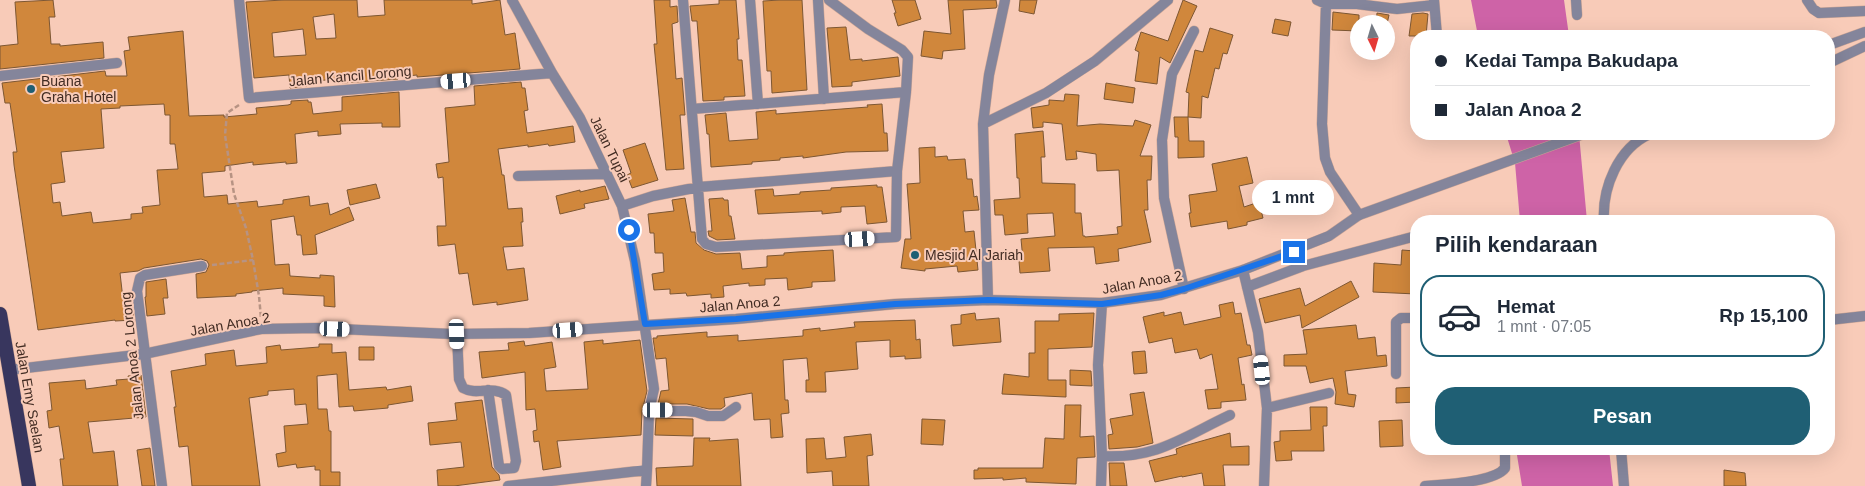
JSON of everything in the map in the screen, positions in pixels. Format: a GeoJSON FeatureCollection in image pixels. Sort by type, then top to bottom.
{"type":"FeatureCollection","features":[{"type":"Feature","properties":{"kind":"highway","name":"Jalan Emy Saelan"},"geometry":{"type":"LineString","coordinates":[[0,314],[4,371],[29,486]]}},
{"type":"Feature","properties":{"kind":"street"},"geometry":{"type":"LineString","coordinates":[[239,0],[249,98]]}},
{"type":"Feature","properties":{"kind":"street","name":"Jalan Tupai"},"geometry":{"type":"LineString","coordinates":[[512,0],[552,73],[580,118],[622,206],[629,230],[654,388],[649,411],[646,486]]}},
{"type":"Feature","properties":{"kind":"street"},"geometry":{"type":"LineString","coordinates":[[683,0],[702,239],[706,244],[710,246],[896,237],[897,171],[909,62],[905,53],[829,0]]}},
{"type":"Feature","properties":{"kind":"street"},"geometry":{"type":"LineString","coordinates":[[750,0],[758,104]]}},
{"type":"Feature","properties":{"kind":"street"},"geometry":{"type":"LineString","coordinates":[[818,0],[824,98]]}},
{"type":"Feature","properties":{"kind":"street"},"geometry":{"type":"LineString","coordinates":[[988,300],[984,124],[989,75],[1005,0]]}},
{"type":"Feature","properties":{"kind":"street"},"geometry":{"type":"LineString","coordinates":[[984,124],[1046,93],[1096,61],[1168,0]]}},
{"type":"Feature","properties":{"kind":"street"},"geometry":{"type":"LineString","coordinates":[[1576,0],[1577,15]]}},
{"type":"Feature","properties":{"kind":"street"},"geometry":{"type":"LineString","coordinates":[[1807,0],[1813,10],[1819,13],[1865,11]]}},
{"type":"Feature","properties":{"kind":"street"},"geometry":{"type":"LineString","coordinates":[[1359,215],[1330,172],[1325,158],[1322,124],[1322,2],[1397,9],[1434,3],[1436,30]]}},
{"type":"Feature","properties":{"kind":"street"},"geometry":{"type":"LineString","coordinates":[[1184,289],[1164,198],[1162,140],[1172,74],[1194,31]]}},
{"type":"Feature","properties":{"kind":"street"},"geometry":{"type":"LineString","coordinates":[[1835,42],[1865,32]]}},
{"type":"Feature","properties":{"kind":"street"},"geometry":{"type":"LineString","coordinates":[[1835,60],[1865,46]]}},
{"type":"Feature","properties":{"kind":"street"},"geometry":{"type":"LineString","coordinates":[[0,76],[118,63]]}},
{"type":"Feature","properties":{"kind":"street","name":"Jalan Kancil Lorong"},"geometry":{"type":"LineString","coordinates":[[249,98],[552,73]]}},
{"type":"Feature","properties":{"kind":"street"},"geometry":{"type":"LineString","coordinates":[[692,109],[906,92]]}},
{"type":"Feature","properties":{"kind":"street","name":"Jalan Anoa 2"},"geometry":{"type":"LineString","coordinates":[[4,371],[144,354],[261,329],[316,328],[457,334],[529,333],[736,319],[895,304],[988,300],[1102,304],[1161,295],[1243,270],[1329,236],[1359,215],[1566,140]]}},
{"type":"Feature","properties":{"kind":"street"},"geometry":{"type":"LineString","coordinates":[[1604,215],[1603,208],[1615,167],[1637,140]]}},
{"type":"Feature","properties":{"kind":"street"},"geometry":{"type":"LineString","coordinates":[[622,206],[653,196],[699,187],[897,171]]}},
{"type":"Feature","properties":{"kind":"street"},"geometry":{"type":"LineString","coordinates":[[518,176],[607,174]]}},
{"type":"Feature","properties":{"kind":"street"},"geometry":{"type":"LineString","coordinates":[[1247,287],[1303,266],[1410,238]]}},
{"type":"Feature","properties":{"kind":"street","name":"Jalan Anoa 2 Lorong"},"geometry":{"type":"LineString","coordinates":[[162,486],[137,291],[140,278],[145,276],[202,266]]}},
{"type":"Feature","properties":{"kind":"street"},"geometry":{"type":"LineString","coordinates":[[1243,270],[1258,332],[1266,408],[1264,486]]}},
{"type":"Feature","properties":{"kind":"street"},"geometry":{"type":"LineString","coordinates":[[1101,486],[1102,456],[1098,365],[1102,304]]}},
{"type":"Feature","properties":{"kind":"street"},"geometry":{"type":"LineString","coordinates":[[1835,319],[1865,316]]}},
{"type":"Feature","properties":{"kind":"street"},"geometry":{"type":"LineString","coordinates":[[1396,374],[1396,322],[1401,318],[1410,318]]}},
{"type":"Feature","properties":{"kind":"street"},"geometry":{"type":"LineString","coordinates":[[457,334],[460,385],[470,391],[488,390],[497,390],[506,395],[516,461],[514,468],[502,469],[499,466],[488,390]]}},
{"type":"Feature","properties":{"kind":"street"},"geometry":{"type":"LineString","coordinates":[[1266,408],[1329,393]]}},
{"type":"Feature","properties":{"kind":"street"},"geometry":{"type":"LineString","coordinates":[[649,411],[686,411],[708,416],[723,416],[736,407]]}},
{"type":"Feature","properties":{"kind":"street"},"geometry":{"type":"LineString","coordinates":[[1102,456],[1121,458],[1144,455],[1162,449],[1230,415]]}},
{"type":"Feature","properties":{"kind":"street"},"geometry":{"type":"LineString","coordinates":[[1425,486],[1462,483],[1490,476],[1505,468],[1505,455]]}},
{"type":"Feature","properties":{"kind":"street"},"geometry":{"type":"LineString","coordinates":[[1621,455],[1624,486]]}},
{"type":"Feature","properties":{"kind":"street"},"geometry":{"type":"LineString","coordinates":[[508,486],[647,470]]}},
{"type":"Feature","properties":{"kind":"path"},"geometry":{"type":"LineString","coordinates":[[249,98],[228,112],[225,135],[234,194],[246,228],[253,260],[259,296],[261,329]]}},
{"type":"Feature","properties":{"kind":"path"},"geometry":{"type":"LineString","coordinates":[[202,266],[253,260]]}},
{"type":"Feature","properties":{"kind":"shaded area"},"geometry":{"type":"Polygon","coordinates":[[[1471,0],[1564,0],[1568,30],[1477,30],[1471,0]]]}},
{"type":"Feature","properties":{"kind":"shaded area"},"geometry":{"type":"Polygon","coordinates":[[[1508,140],[1580,140],[1586,215],[1519,215],[1515,163],[1508,140]]]}},
{"type":"Feature","properties":{"kind":"shaded area"},"geometry":{"type":"Polygon","coordinates":[[[1517,455],[1610,455],[1613,486],[1522,486],[1517,455]]]}},
{"type":"Feature","properties":{"kind":"building"},"geometry":{"type":"Polygon","coordinates":[[[53,0],[55,17],[49,17],[51,44],[60,44],[60,46],[103,42],[104,58],[0,69],[0,46],[18,44],[15,2],[53,0]]]}},
{"type":"Feature","properties":{"kind":"building"},"geometry":{"type":"Polygon","coordinates":[[[357,0],[358,17],[385,15],[384,0],[472,0],[472,4],[500,0],[505,35],[515,33],[520,69],[417,77],[417,75],[397,77],[398,79],[342,83],[342,81],[336,81],[335,79],[307,82],[307,86],[290,88],[289,75],[254,78],[246,2],[357,0]],[[334,14],[313,17],[316,39],[336,38],[334,14]],[[303,29],[272,33],[274,57],[306,55],[303,29]]]}},
{"type":"Feature","properties":{"kind":"building"},"geometry":{"type":"Polygon","coordinates":[[[654,0],[670,0],[670,7],[677,6],[678,22],[672,24],[676,79],[682,78],[685,115],[680,115],[684,169],[666,170],[654,44],[657,44],[654,0]]]}},
{"type":"Feature","properties":{"kind":"building"},"geometry":{"type":"Polygon","coordinates":[[[719,0],[736,0],[739,39],[737,39],[738,60],[742,60],[745,96],[703,101],[697,21],[692,21],[690,6],[719,4],[719,0]]]}},
{"type":"Feature","properties":{"kind":"building"},"geometry":{"type":"Polygon","coordinates":[[[802,0],[807,90],[772,93],[771,71],[767,71],[763,1],[802,0]]]}},
{"type":"Feature","properties":{"kind":"building"},"geometry":{"type":"Polygon","coordinates":[[[892,0],[915,0],[921,19],[898,26],[892,0]]]}},
{"type":"Feature","properties":{"kind":"building"},"geometry":{"type":"Polygon","coordinates":[[[948,0],[996,0],[997,6],[996,8],[963,10],[965,49],[943,51],[942,59],[921,56],[924,31],[951,34],[948,0]]]}},
{"type":"Feature","properties":{"kind":"building"},"geometry":{"type":"Polygon","coordinates":[[[1020,0],[1037,0],[1034,14],[1019,11],[1020,0]]]}},
{"type":"Feature","properties":{"kind":"building"},"geometry":{"type":"Polygon","coordinates":[[[1183,0],[1197,6],[1170,63],[1160,57],[1157,84],[1135,81],[1139,52],[1135,50],[1141,32],[1168,41],[1183,0]]]}},
{"type":"Feature","properties":{"kind":"building"},"geometry":{"type":"Polygon","coordinates":[[[1333,12],[1359,15],[1350,15],[1350,31],[1332,30],[1333,12]]]}},
{"type":"Feature","properties":{"kind":"building"},"geometry":{"type":"Polygon","coordinates":[[[1412,14],[1428,14],[1427,30],[1410,30],[1409,36],[1412,14]]]}},
{"type":"Feature","properties":{"kind":"building"},"geometry":{"type":"Polygon","coordinates":[[[1275,19],[1291,22],[1288,36],[1272,33],[1275,19]]]}},
{"type":"Feature","properties":{"kind":"building"},"geometry":{"type":"Polygon","coordinates":[[[846,27],[850,60],[862,59],[862,61],[898,57],[900,76],[852,82],[852,86],[832,87],[827,28],[846,27]]]}},
{"type":"Feature","properties":{"kind":"building"},"geometry":{"type":"Polygon","coordinates":[[[1210,28],[1233,35],[1227,54],[1223,53],[1219,69],[1215,68],[1208,98],[1202,96],[1201,118],[1188,117],[1189,93],[1186,92],[1195,50],[1203,52],[1210,28]]]}},
{"type":"Feature","properties":{"kind":"building"},"geometry":{"type":"Polygon","coordinates":[[[183,31],[189,116],[224,115],[224,117],[257,114],[256,108],[288,105],[291,104],[291,101],[308,100],[308,102],[311,102],[313,114],[342,111],[342,97],[399,92],[400,127],[382,127],[382,123],[340,124],[341,134],[318,136],[318,131],[295,134],[297,163],[253,165],[253,162],[225,166],[225,171],[202,173],[204,197],[227,195],[228,204],[257,201],[258,207],[283,204],[283,200],[309,196],[310,206],[328,203],[330,215],[349,207],[354,220],[315,235],[317,254],[303,255],[301,235],[297,235],[294,216],[271,220],[275,265],[289,264],[290,276],[320,278],[320,275],[334,276],[335,307],[324,306],[324,296],[283,294],[283,288],[252,291],[236,294],[236,296],[197,298],[196,274],[206,272],[209,265],[207,261],[201,259],[120,273],[123,299],[131,298],[134,320],[115,320],[38,330],[14,165],[13,152],[17,152],[10,103],[5,103],[2,83],[105,71],[106,76],[127,76],[124,51],[130,50],[128,37],[183,31]],[[164,104],[101,109],[104,148],[61,152],[65,182],[51,184],[53,203],[60,202],[62,216],[91,212],[93,223],[131,219],[131,214],[143,213],[142,207],[160,205],[157,170],[178,169],[175,144],[170,144],[170,115],[165,115],[164,104]]]}},
{"type":"Feature","properties":{"kind":"building"},"geometry":{"type":"Polygon","coordinates":[[[521,82],[522,88],[525,88],[528,110],[524,111],[527,133],[573,126],[575,142],[549,146],[548,144],[528,147],[528,145],[498,149],[502,175],[504,175],[508,209],[522,208],[523,246],[503,247],[507,270],[524,268],[528,300],[497,305],[497,302],[473,305],[468,273],[459,274],[455,244],[438,246],[437,226],[446,226],[443,177],[438,178],[436,164],[449,162],[445,108],[475,105],[474,86],[521,82]]]}},
{"type":"Feature","properties":{"kind":"building"},"geometry":{"type":"Polygon","coordinates":[[[1106,83],[1135,88],[1133,103],[1104,99],[1106,83]]]}},
{"type":"Feature","properties":{"kind":"building"},"geometry":{"type":"Polygon","coordinates":[[[1065,94],[1079,95],[1077,126],[1100,124],[1133,126],[1135,120],[1151,125],[1140,156],[1152,156],[1151,180],[1147,180],[1148,210],[1144,210],[1151,242],[1118,249],[1119,261],[1096,264],[1094,247],[1048,248],[1050,271],[1020,273],[1019,261],[1023,260],[1021,239],[1055,236],[1053,213],[1027,214],[1028,233],[1005,235],[1003,215],[995,215],[994,200],[1020,198],[1015,134],[1043,131],[1045,157],[1041,157],[1042,183],[1075,184],[1075,213],[1081,213],[1083,236],[1118,234],[1117,227],[1122,226],[1119,170],[1097,171],[1096,154],[1076,151],[1077,159],[1066,160],[1062,124],[1043,122],[1043,127],[1033,128],[1031,108],[1049,105],[1049,100],[1064,101],[1065,94]]]}},
{"type":"Feature","properties":{"kind":"building"},"geometry":{"type":"Polygon","coordinates":[[[882,104],[884,133],[887,133],[888,151],[846,152],[803,158],[803,156],[780,158],[780,160],[752,162],[752,164],[711,167],[709,134],[707,134],[705,115],[726,113],[729,141],[758,139],[756,112],[776,110],[776,114],[868,107],[867,105],[882,104]]]}},
{"type":"Feature","properties":{"kind":"building"},"geometry":{"type":"Polygon","coordinates":[[[1174,117],[1188,117],[1189,141],[1204,141],[1204,157],[1178,158],[1178,137],[1175,137],[1174,117]]]}},
{"type":"Feature","properties":{"kind":"building"},"geometry":{"type":"Polygon","coordinates":[[[645,143],[658,180],[632,188],[627,175],[631,173],[623,150],[645,143]]]}},
{"type":"Feature","properties":{"kind":"building"},"geometry":{"type":"Polygon","coordinates":[[[935,147],[935,157],[947,156],[948,160],[965,159],[967,179],[972,179],[974,197],[977,196],[979,210],[963,211],[965,232],[974,231],[978,270],[958,272],[957,266],[925,269],[925,271],[901,268],[905,239],[911,239],[907,184],[920,183],[919,148],[935,147]]]}},
{"type":"Feature","properties":{"kind":"building"},"geometry":{"type":"Polygon","coordinates":[[[1247,157],[1253,183],[1239,186],[1244,207],[1259,202],[1263,218],[1247,222],[1247,225],[1228,229],[1227,221],[1191,227],[1189,195],[1217,191],[1212,164],[1247,157]]]}},
{"type":"Feature","properties":{"kind":"building"},"geometry":{"type":"Polygon","coordinates":[[[376,184],[380,198],[350,205],[347,190],[376,184]]]}},
{"type":"Feature","properties":{"kind":"building"},"geometry":{"type":"Polygon","coordinates":[[[877,185],[877,187],[882,187],[887,222],[867,224],[865,206],[841,207],[841,212],[822,214],[822,211],[758,214],[755,190],[773,189],[774,196],[831,190],[831,188],[877,185]]]}},
{"type":"Feature","properties":{"kind":"building"},"geometry":{"type":"Polygon","coordinates":[[[605,186],[609,199],[584,204],[585,208],[560,214],[556,196],[605,186]]]}},
{"type":"Feature","properties":{"kind":"building"},"geometry":{"type":"Polygon","coordinates":[[[685,198],[691,232],[695,232],[696,243],[704,250],[716,254],[740,253],[742,269],[767,267],[767,256],[833,250],[835,281],[812,282],[812,287],[788,290],[787,278],[765,279],[765,285],[749,286],[749,283],[723,286],[724,297],[711,298],[711,294],[687,296],[686,293],[670,294],[670,289],[654,290],[652,274],[664,272],[663,253],[655,253],[654,233],[650,233],[648,214],[674,211],[672,200],[685,198]]]}},
{"type":"Feature","properties":{"kind":"building"},"geometry":{"type":"Polygon","coordinates":[[[723,198],[728,200],[729,216],[731,216],[735,239],[717,240],[709,236],[708,231],[712,231],[709,199],[723,198]]]}},
{"type":"Feature","properties":{"kind":"building"},"geometry":{"type":"Polygon","coordinates":[[[1402,250],[1410,251],[1410,294],[1373,292],[1374,263],[1401,265],[1402,250]]]}},
{"type":"Feature","properties":{"kind":"building"},"geometry":{"type":"Polygon","coordinates":[[[166,279],[168,298],[163,298],[165,314],[147,316],[146,282],[166,279]]]}},
{"type":"Feature","properties":{"kind":"building"},"geometry":{"type":"Polygon","coordinates":[[[1351,281],[1359,297],[1302,328],[1300,315],[1265,323],[1259,299],[1300,288],[1305,306],[1351,281]]]}},
{"type":"Feature","properties":{"kind":"building"},"geometry":{"type":"Polygon","coordinates":[[[1233,302],[1235,314],[1241,313],[1247,345],[1250,345],[1252,355],[1238,358],[1246,400],[1221,402],[1221,408],[1208,409],[1205,390],[1218,389],[1212,354],[1200,359],[1197,349],[1175,353],[1172,338],[1149,343],[1143,317],[1164,312],[1164,316],[1181,312],[1184,325],[1221,317],[1219,305],[1233,302]]]}},
{"type":"Feature","properties":{"kind":"building"},"geometry":{"type":"Polygon","coordinates":[[[975,313],[976,320],[999,318],[1001,342],[953,346],[951,325],[961,324],[961,315],[975,313]]]}},
{"type":"Feature","properties":{"kind":"building"},"geometry":{"type":"Polygon","coordinates":[[[1094,313],[1092,347],[1048,349],[1048,380],[1066,380],[1066,397],[1002,394],[1004,374],[1029,377],[1029,353],[1035,353],[1035,321],[1059,321],[1059,314],[1094,313]]]}},
{"type":"Feature","properties":{"kind":"building"},"geometry":{"type":"Polygon","coordinates":[[[915,320],[916,340],[920,339],[921,358],[905,359],[905,356],[890,357],[890,340],[856,342],[858,369],[825,372],[826,392],[806,392],[806,380],[809,380],[807,358],[783,360],[785,400],[788,400],[789,413],[781,414],[783,437],[771,438],[770,419],[754,420],[752,393],[724,398],[725,406],[721,409],[709,409],[687,404],[658,404],[661,391],[669,390],[666,358],[656,359],[653,338],[657,338],[657,336],[707,332],[707,337],[738,335],[738,341],[803,336],[803,330],[820,328],[820,331],[855,327],[854,322],[915,320]]]}},
{"type":"Feature","properties":{"kind":"building"},"geometry":{"type":"Polygon","coordinates":[[[1356,325],[1358,339],[1375,337],[1377,356],[1386,355],[1387,366],[1345,371],[1348,394],[1356,395],[1354,407],[1335,404],[1336,392],[1333,378],[1310,383],[1306,366],[1284,366],[1284,355],[1307,354],[1303,330],[1356,325]]]}},
{"type":"Feature","properties":{"kind":"building"},"geometry":{"type":"Polygon","coordinates":[[[603,340],[603,344],[640,340],[647,391],[642,411],[641,435],[557,441],[561,467],[543,470],[539,441],[534,442],[533,431],[537,430],[535,409],[526,410],[525,372],[482,378],[479,352],[509,350],[508,343],[524,341],[525,346],[552,342],[556,367],[544,369],[546,391],[588,389],[584,342],[603,340]]]}},
{"type":"Feature","properties":{"kind":"building"},"geometry":{"type":"Polygon","coordinates":[[[319,344],[332,344],[332,353],[346,352],[349,390],[386,387],[387,390],[411,386],[413,401],[388,405],[388,408],[354,411],[353,406],[339,407],[337,374],[317,376],[318,409],[327,409],[329,431],[331,431],[331,472],[340,472],[340,486],[320,486],[320,470],[315,470],[315,466],[297,468],[296,464],[278,467],[276,454],[286,452],[284,426],[308,424],[306,404],[295,405],[294,389],[268,391],[268,395],[249,398],[260,486],[192,486],[188,446],[179,447],[171,371],[206,365],[205,354],[234,350],[236,366],[267,363],[266,347],[280,345],[281,350],[319,347],[319,344]]]}},
{"type":"Feature","properties":{"kind":"building"},"geometry":{"type":"Polygon","coordinates":[[[359,347],[374,347],[374,360],[359,360],[359,347]]]}},
{"type":"Feature","properties":{"kind":"building"},"geometry":{"type":"Polygon","coordinates":[[[1145,351],[1147,373],[1134,374],[1132,352],[1145,351]]]}},
{"type":"Feature","properties":{"kind":"building"},"geometry":{"type":"Polygon","coordinates":[[[1070,370],[1091,371],[1092,386],[1070,385],[1070,370]]]}},
{"type":"Feature","properties":{"kind":"building"},"geometry":{"type":"Polygon","coordinates":[[[141,375],[146,417],[88,422],[93,453],[114,451],[118,486],[63,486],[60,459],[64,459],[59,426],[49,428],[47,411],[52,410],[49,383],[85,380],[86,389],[117,385],[116,380],[129,379],[128,376],[141,375]]]}},
{"type":"Feature","properties":{"kind":"building"},"geometry":{"type":"Polygon","coordinates":[[[1410,387],[1410,402],[1396,403],[1396,388],[1410,387]]]}},
{"type":"Feature","properties":{"kind":"building"},"geometry":{"type":"Polygon","coordinates":[[[1144,392],[1153,443],[1137,447],[1109,449],[1108,435],[1113,434],[1110,419],[1133,415],[1130,394],[1144,392]]]}},
{"type":"Feature","properties":{"kind":"building"},"geometry":{"type":"Polygon","coordinates":[[[482,400],[492,467],[499,475],[500,480],[454,486],[438,486],[437,470],[464,467],[461,442],[430,445],[428,423],[457,420],[455,403],[482,400]]]}},
{"type":"Feature","properties":{"kind":"building"},"geometry":{"type":"Polygon","coordinates":[[[1065,405],[1081,405],[1080,437],[1094,436],[1095,457],[1077,458],[1076,484],[1026,482],[1026,478],[1003,480],[1003,478],[974,479],[974,470],[978,470],[978,468],[1043,468],[1045,438],[1064,439],[1065,405]]]}},
{"type":"Feature","properties":{"kind":"building"},"geometry":{"type":"Polygon","coordinates":[[[1310,407],[1327,407],[1327,426],[1323,426],[1324,451],[1291,451],[1292,460],[1276,461],[1274,442],[1280,441],[1280,431],[1311,430],[1310,407]]]}},
{"type":"Feature","properties":{"kind":"building"},"geometry":{"type":"Polygon","coordinates":[[[656,418],[693,419],[693,436],[655,435],[656,418]]]}},
{"type":"Feature","properties":{"kind":"building"},"geometry":{"type":"Polygon","coordinates":[[[922,419],[945,420],[943,445],[921,444],[922,419]]]}},
{"type":"Feature","properties":{"kind":"building"},"geometry":{"type":"Polygon","coordinates":[[[1402,420],[1403,446],[1380,447],[1379,421],[1402,420]]]}},
{"type":"Feature","properties":{"kind":"building"},"geometry":{"type":"Polygon","coordinates":[[[1230,433],[1231,447],[1249,446],[1249,465],[1223,465],[1225,486],[1204,486],[1202,473],[1155,482],[1149,461],[1177,454],[1176,449],[1184,446],[1230,433]]]}},
{"type":"Feature","properties":{"kind":"building"},"geometry":{"type":"Polygon","coordinates":[[[871,434],[873,455],[867,456],[869,486],[833,486],[832,471],[807,473],[806,439],[824,438],[826,459],[846,457],[844,437],[871,434]]]}},
{"type":"Feature","properties":{"kind":"building"},"geometry":{"type":"Polygon","coordinates":[[[694,438],[710,438],[709,441],[738,439],[741,486],[657,486],[656,468],[693,466],[694,438]]]}},
{"type":"Feature","properties":{"kind":"building"},"geometry":{"type":"Polygon","coordinates":[[[150,448],[155,486],[142,486],[137,450],[150,448]]]}},
{"type":"Feature","properties":{"kind":"building"},"geometry":{"type":"Polygon","coordinates":[[[1109,463],[1124,463],[1127,486],[1110,486],[1109,463]]]}},
{"type":"Feature","properties":{"kind":"building"},"geometry":{"type":"Polygon","coordinates":[[[1724,470],[1745,473],[1746,486],[1724,486],[1724,470]]]}},
{"type":"Feature","properties":{"kind":"place","name":"Buana Graha Hotel"},"geometry":{"type":"Point","coordinates":[31,89]}},
{"type":"Feature","properties":{"kind":"place","name":"Mesjid Al Jariah"},"geometry":{"type":"Point","coordinates":[915,255]}},
{"type":"Feature","properties":{"kind":"route"},"geometry":{"type":"LineString","coordinates":[[629,230],[645,324],[736,319],[895,304],[988,300],[1102,304],[1161,295],[1184,289],[1294,252]]}}]}
